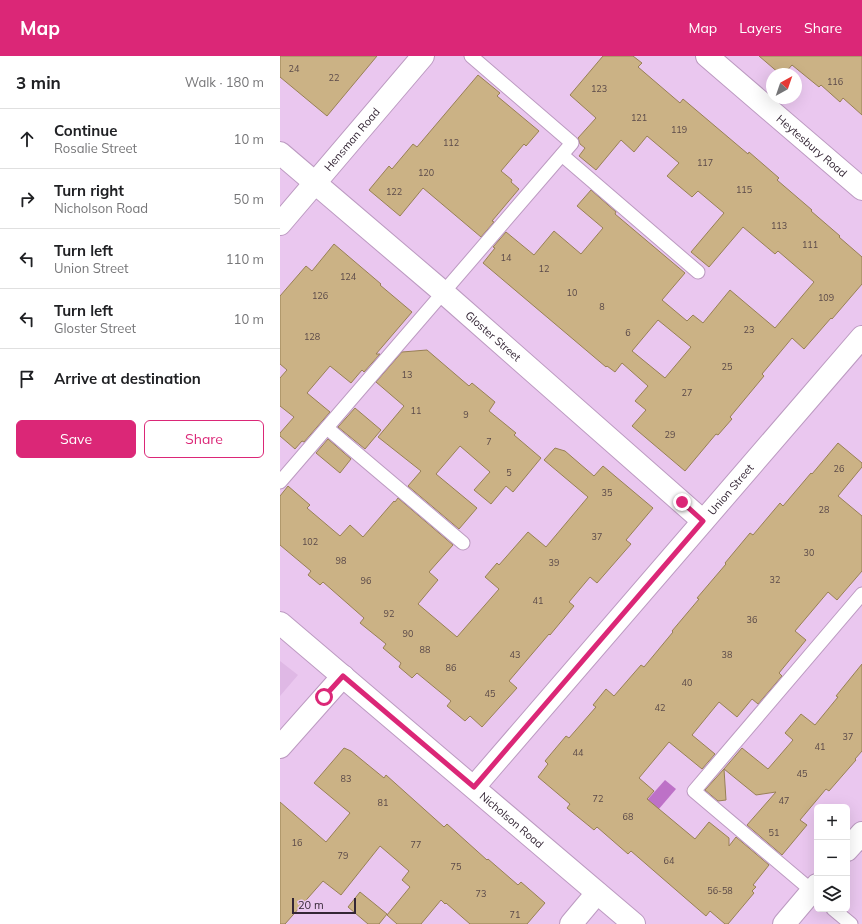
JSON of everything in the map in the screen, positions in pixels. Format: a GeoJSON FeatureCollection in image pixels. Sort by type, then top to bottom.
{"type":"FeatureCollection","features":[{"type":"Feature","properties":{"kind":"street","name":"Hensman Road"},"geometry":{"type":"LineString","coordinates":[[280,224],[423,56]]}},
{"type":"Feature","properties":{"kind":"street","name":"Heytesbury Road"},"geometry":{"type":"LineString","coordinates":[[707,56],[862,189]]}},
{"type":"Feature","properties":{"kind":"street","name":"Gloster Street"},"geometry":{"type":"LineString","coordinates":[[280,153],[443,292],[703,521]]}},
{"type":"Feature","properties":{"kind":"street","name":"Union Street"},"geometry":{"type":"LineString","coordinates":[[474,787],[862,337]]}},
{"type":"Feature","properties":{"kind":"street","name":"Nicholson Road"},"geometry":{"type":"LineString","coordinates":[[280,623],[634,924]]}},
{"type":"Feature","properties":{"kind":"street"},"geometry":{"type":"LineString","coordinates":[[280,747],[343,676]]}},
{"type":"Feature","properties":{"kind":"street"},"geometry":{"type":"LineString","coordinates":[[850,847],[862,833]]}},
{"type":"Feature","properties":{"kind":"street"},"geometry":{"type":"LineString","coordinates":[[784,924],[814,892]]}},
{"type":"Feature","properties":{"kind":"street"},"geometry":{"type":"LineString","coordinates":[[571,924],[597,893]]}},
{"type":"Feature","properties":{"kind":"lane"},"geometry":{"type":"LineString","coordinates":[[280,482],[572,144],[471,56]]}},
{"type":"Feature","properties":{"kind":"lane"},"geometry":{"type":"LineString","coordinates":[[562,155],[698,272]]}},
{"type":"Feature","properties":{"kind":"lane"},"geometry":{"type":"LineString","coordinates":[[327,428],[463,543]]}},
{"type":"Feature","properties":{"kind":"lane"},"geometry":{"type":"LineString","coordinates":[[814,890],[694,791],[862,594]]}},
{"type":"Feature","properties":{"kind":"lane"},"geometry":{"type":"LineString","coordinates":[[836,912],[850,924]]}},
{"type":"Feature","properties":{"kind":"shaded area"},"geometry":{"type":"Polygon","coordinates":[[[280,661],[298,675],[280,696],[280,661]]]}},
{"type":"Feature","properties":{"kind":"shaded area"},"geometry":{"type":"Polygon","coordinates":[[[665,780],[676,789],[652,817],[641,807],[665,780]]]}},
{"type":"Feature","properties":{"kind":"building"},"geometry":{"type":"Polygon","coordinates":[[[280,56],[377,56],[327,116],[280,77],[280,56]]]}},
{"type":"Feature","properties":{"kind":"building"},"geometry":{"type":"Polygon","coordinates":[[[603,56],[633,56],[642,63],[638,67],[680,103],[683,99],[748,154],[749,152],[779,178],[777,180],[812,210],[811,211],[862,257],[862,284],[804,349],[792,338],[762,374],[764,376],[730,417],[732,419],[718,435],[716,434],[685,471],[632,426],[646,410],[635,401],[648,386],[622,363],[615,372],[607,366],[606,367],[483,263],[495,248],[493,247],[506,232],[534,255],[554,231],[581,254],[603,228],[577,206],[591,190],[616,212],[615,214],[685,273],[662,300],[687,321],[693,315],[703,323],[730,290],[775,328],[814,282],[778,251],[775,254],[743,227],[709,267],[691,252],[724,213],[698,191],[692,197],[667,176],[679,163],[647,136],[634,152],[621,140],[596,170],[579,156],[585,148],[580,144],[578,138],[596,118],[570,95],[603,56]],[[658,320],[632,351],[665,378],[691,347],[658,320]]]}},
{"type":"Feature","properties":{"kind":"building"},"geometry":{"type":"Polygon","coordinates":[[[759,56],[862,56],[862,115],[843,98],[840,102],[821,85],[819,87],[802,73],[802,68],[796,68],[792,65],[789,68],[773,68],[759,56]]]}},
{"type":"Feature","properties":{"kind":"building"},"geometry":{"type":"Polygon","coordinates":[[[478,75],[500,93],[497,96],[539,131],[526,146],[524,144],[501,171],[512,180],[511,182],[519,189],[492,221],[494,222],[481,237],[423,188],[400,216],[369,190],[389,166],[392,169],[413,144],[417,147],[478,75]]]}},
{"type":"Feature","properties":{"kind":"building"},"geometry":{"type":"Polygon","coordinates":[[[334,244],[412,312],[376,354],[380,354],[364,372],[362,370],[351,383],[330,366],[307,393],[330,412],[304,442],[302,441],[295,449],[280,436],[280,433],[294,417],[280,406],[280,378],[287,370],[280,364],[280,296],[306,266],[312,271],[334,244]]]}},
{"type":"Feature","properties":{"kind":"building"},"geometry":{"type":"Polygon","coordinates":[[[427,350],[469,386],[472,383],[495,402],[489,411],[516,433],[514,435],[541,458],[513,492],[506,486],[491,504],[474,490],[490,472],[460,446],[436,474],[477,508],[459,529],[408,486],[421,471],[378,437],[404,406],[376,382],[402,352],[427,350]]]}},
{"type":"Feature","properties":{"kind":"building"},"geometry":{"type":"Polygon","coordinates":[[[355,408],[381,430],[365,449],[338,427],[355,408]]]}},
{"type":"Feature","properties":{"kind":"building"},"geometry":{"type":"Polygon","coordinates":[[[328,439],[351,459],[340,473],[316,453],[328,439]]]}},
{"type":"Feature","properties":{"kind":"building"},"geometry":{"type":"Polygon","coordinates":[[[838,443],[862,463],[862,467],[838,496],[862,516],[862,571],[837,600],[828,592],[795,631],[806,640],[779,673],[782,676],[758,704],[752,699],[737,717],[719,702],[692,735],[715,754],[702,769],[669,742],[639,778],[654,791],[647,799],[695,839],[709,822],[729,838],[729,846],[736,837],[769,865],[753,885],[756,887],[752,891],[754,893],[728,924],[725,924],[710,911],[706,916],[631,851],[628,854],[597,827],[594,830],[567,808],[570,804],[538,777],[548,764],[545,761],[566,736],[569,738],[596,707],[593,705],[606,689],[614,696],[641,665],[644,667],[699,599],[697,598],[750,533],[753,535],[780,503],[783,506],[838,443]]]}},
{"type":"Feature","properties":{"kind":"building"},"geometry":{"type":"Polygon","coordinates":[[[555,448],[565,451],[594,476],[603,466],[653,508],[626,540],[631,544],[597,583],[590,577],[569,602],[574,606],[509,681],[517,688],[482,727],[470,716],[465,721],[447,706],[451,701],[417,673],[412,678],[399,667],[401,663],[383,648],[386,644],[360,623],[364,618],[323,582],[320,585],[308,575],[311,571],[280,545],[280,496],[288,486],[310,505],[307,508],[340,536],[350,525],[363,537],[398,498],[453,545],[429,572],[438,580],[418,604],[457,637],[499,589],[485,577],[497,563],[499,565],[528,532],[546,547],[588,497],[544,460],[555,448]]]}},
{"type":"Feature","properties":{"kind":"building"},"geometry":{"type":"Polygon","coordinates":[[[862,664],[862,751],[829,791],[826,789],[800,820],[807,825],[782,855],[747,825],[776,792],[756,795],[724,769],[742,748],[768,769],[793,740],[785,733],[801,714],[815,725],[862,664]]]}},
{"type":"Feature","properties":{"kind":"building"},"geometry":{"type":"Polygon","coordinates":[[[344,748],[351,751],[384,778],[386,775],[444,827],[447,824],[487,860],[488,859],[518,885],[521,882],[545,903],[527,924],[470,924],[441,900],[421,924],[397,924],[387,915],[410,887],[402,880],[409,871],[380,846],[341,895],[323,881],[285,924],[280,924],[280,802],[326,842],[350,813],[314,783],[344,748]]]}},
{"type":"Feature","properties":{"kind":"building"},"geometry":{"type":"Polygon","coordinates":[[[724,769],[726,800],[718,801],[705,790],[724,769]]]}},
{"type":"Feature","properties":{"kind":"building"},"geometry":{"type":"Polygon","coordinates":[[[360,892],[387,914],[379,924],[368,924],[348,907],[360,892]]]}},
{"type":"Feature","properties":{"kind":"route"},"geometry":{"type":"LineString","coordinates":[[324,697],[343,676],[474,787],[703,521],[682,502]]}}]}
